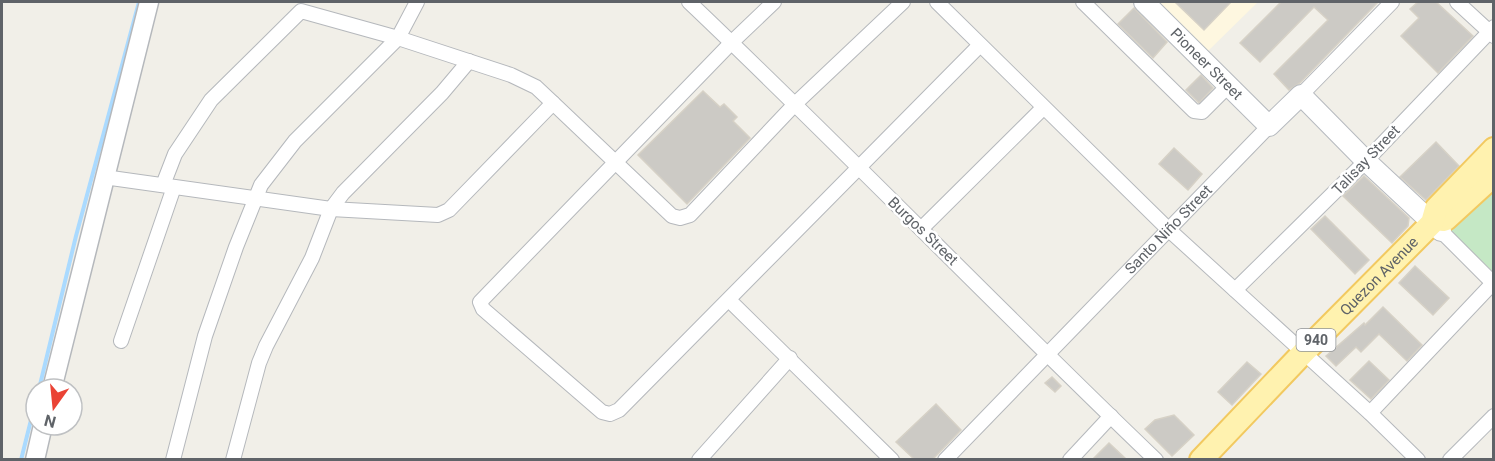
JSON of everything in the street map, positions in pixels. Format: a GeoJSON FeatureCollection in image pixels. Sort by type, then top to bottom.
{"type":"FeatureCollection","features":[{"type":"Feature","properties":{"kind":"main road","name":"Pioneer Street"},"geometry":{"type":"LineString","coordinates":[[1144,2],[1269,126]]}},
{"type":"Feature","properties":{"kind":"main road","name":"Santo Niño Street"},"geometry":{"type":"LineString","coordinates":[[1269,126],[1301,95]]}},
{"type":"Feature","properties":{"kind":"main road"},"geometry":{"type":"LineString","coordinates":[[1301,95],[1366,161],[1437,227]]}},
{"type":"Feature","properties":{"kind":"main road","name":"Quezon Avenue"},"geometry":{"type":"LineString","coordinates":[[1437,227],[1436,209],[1494,149]]}},
{"type":"Feature","properties":{"kind":"main road","name":"Quezon Avenue"},"geometry":{"type":"LineString","coordinates":[[1202,459],[1303,353],[1494,176]]}},
{"type":"Feature","properties":{"kind":"street"},"geometry":{"type":"LineString","coordinates":[[55,377],[149,2]]}},
{"type":"Feature","properties":{"kind":"street"},"geometry":{"type":"LineString","coordinates":[[173,459],[205,336],[263,180],[295,141],[398,38],[417,2]]}},
{"type":"Feature","properties":{"kind":"street","name":"Burgos Street"},"geometry":{"type":"LineString","coordinates":[[689,2],[796,103],[1156,459]]}},
{"type":"Feature","properties":{"kind":"street"},"geometry":{"type":"LineString","coordinates":[[774,2],[732,42],[480,300],[483,309],[602,412],[610,414],[619,410],[980,45]]}},
{"type":"Feature","properties":{"kind":"street"},"geometry":{"type":"LineString","coordinates":[[121,341],[169,186],[175,154],[211,100],[301,11],[470,61],[536,87],[672,216],[680,218],[690,215],[796,103],[903,2]]}},
{"type":"Feature","properties":{"kind":"street"},"geometry":{"type":"LineString","coordinates":[[937,2],[1168,229],[1418,459]]}},
{"type":"Feature","properties":{"kind":"street"},"geometry":{"type":"LineString","coordinates":[[1083,2],[1194,111],[1202,112],[1228,86]]}},
{"type":"Feature","properties":{"kind":"street","name":"Santo Niño Street"},"geometry":{"type":"LineString","coordinates":[[1301,95],[1392,2]]}},
{"type":"Feature","properties":{"kind":"street"},"geometry":{"type":"LineString","coordinates":[[1457,2],[1492,32]]}},
{"type":"Feature","properties":{"kind":"street","name":"Talisay Street"},"geometry":{"type":"LineString","coordinates":[[1235,290],[1492,32]]}},
{"type":"Feature","properties":{"kind":"street"},"geometry":{"type":"LineString","coordinates":[[233,459],[259,363],[317,247],[331,209],[344,192],[442,93],[470,61]]}},
{"type":"Feature","properties":{"kind":"street"},"geometry":{"type":"LineString","coordinates":[[104,177],[331,209],[438,215],[449,210],[553,103]]}},
{"type":"Feature","properties":{"kind":"street"},"geometry":{"type":"LineString","coordinates":[[921,229],[1043,108]]}},
{"type":"Feature","properties":{"kind":"street","name":"Santo Niño Street"},"geometry":{"type":"LineString","coordinates":[[945,459],[1269,126]]}},
{"type":"Feature","properties":{"kind":"street"},"geometry":{"type":"LineString","coordinates":[[1370,413],[1494,283],[1437,227]]}},
{"type":"Feature","properties":{"kind":"street"},"geometry":{"type":"LineString","coordinates":[[729,300],[892,459]]}},
{"type":"Feature","properties":{"kind":"street"},"geometry":{"type":"LineString","coordinates":[[699,459],[790,358]]}},
{"type":"Feature","properties":{"kind":"street"},"geometry":{"type":"LineString","coordinates":[[1070,459],[1111,416]]}},
{"type":"Feature","properties":{"kind":"street"},"geometry":{"type":"LineString","coordinates":[[1450,459],[1494,416]]}},
{"type":"Feature","properties":{"kind":"street"},"geometry":{"type":"LineString","coordinates":[[35,459],[40,437]]}},
{"type":"Feature","properties":{"kind":"shaded area"},"geometry":{"type":"Polygon","coordinates":[[[1154,2],[1258,2],[1206,53],[1154,2]]]}},
{"type":"Feature","properties":{"kind":"green space"},"geometry":{"type":"Polygon","coordinates":[[[1493,187],[1493,272],[1451,231],[1493,187]]]}},
{"type":"Feature","properties":{"kind":"building"},"geometry":{"type":"Polygon","coordinates":[[[1175,2],[1231,2],[1204,30],[1175,2]]]}},
{"type":"Feature","properties":{"kind":"building"},"geometry":{"type":"Polygon","coordinates":[[[1281,2],[1378,2],[1300,83],[1289,90],[1274,74],[1328,20],[1314,7],[1260,62],[1240,43],[1281,2]]]}},
{"type":"Feature","properties":{"kind":"building"},"geometry":{"type":"Polygon","coordinates":[[[1418,2],[1436,2],[1473,36],[1438,73],[1401,36],[1419,18],[1410,9],[1418,2]]]}},
{"type":"Feature","properties":{"kind":"building"},"geometry":{"type":"Polygon","coordinates":[[[1134,8],[1167,42],[1153,58],[1118,24],[1134,8]]]}},
{"type":"Feature","properties":{"kind":"building"},"geometry":{"type":"Polygon","coordinates":[[[1201,75],[1213,88],[1199,103],[1186,90],[1201,75]]]}},
{"type":"Feature","properties":{"kind":"building"},"geometry":{"type":"Polygon","coordinates":[[[703,91],[720,107],[724,104],[737,117],[733,121],[750,138],[687,204],[638,155],[703,91]]]}},
{"type":"Feature","properties":{"kind":"building"},"geometry":{"type":"Polygon","coordinates":[[[1436,142],[1459,166],[1426,200],[1400,177],[1436,142]]]}},
{"type":"Feature","properties":{"kind":"building"},"geometry":{"type":"Polygon","coordinates":[[[1174,148],[1202,174],[1188,190],[1159,164],[1174,148]]]}},
{"type":"Feature","properties":{"kind":"building"},"geometry":{"type":"Polygon","coordinates":[[[1364,176],[1409,218],[1408,226],[1392,243],[1343,196],[1364,176]]]}},
{"type":"Feature","properties":{"kind":"building"},"geometry":{"type":"Polygon","coordinates":[[[1325,216],[1369,260],[1355,274],[1311,229],[1325,216]]]}},
{"type":"Feature","properties":{"kind":"building"},"geometry":{"type":"Polygon","coordinates":[[[1415,266],[1449,298],[1433,315],[1399,283],[1415,266]]]}},
{"type":"Feature","properties":{"kind":"building"},"geometry":{"type":"Polygon","coordinates":[[[1383,307],[1422,345],[1407,361],[1379,334],[1361,352],[1356,347],[1336,366],[1326,356],[1364,323],[1365,325],[1383,307]]]}},
{"type":"Feature","properties":{"kind":"building"},"geometry":{"type":"Polygon","coordinates":[[[1369,361],[1389,380],[1371,399],[1350,380],[1369,361]]]}},
{"type":"Feature","properties":{"kind":"building"},"geometry":{"type":"Polygon","coordinates":[[[1247,362],[1261,374],[1232,405],[1218,392],[1247,362]]]}},
{"type":"Feature","properties":{"kind":"building"},"geometry":{"type":"Polygon","coordinates":[[[1052,377],[1061,386],[1055,392],[1045,383],[1052,377]]]}},
{"type":"Feature","properties":{"kind":"building"},"geometry":{"type":"Polygon","coordinates":[[[936,404],[961,430],[933,459],[914,459],[896,442],[936,404]]]}},
{"type":"Feature","properties":{"kind":"building"},"geometry":{"type":"Polygon","coordinates":[[[1174,415],[1194,435],[1172,456],[1145,429],[1155,420],[1174,415]]]}},
{"type":"Feature","properties":{"kind":"building"},"geometry":{"type":"Polygon","coordinates":[[[1109,443],[1126,459],[1093,459],[1109,443]]]}},
{"type":"Feature","properties":{"kind":"waterway"},"geometry":{"type":"LineString","coordinates":[[42,377],[76,236],[139,2]]}},
{"type":"Feature","properties":{"kind":"waterway"},"geometry":{"type":"LineString","coordinates":[[21,460],[27,437]]}}]}
